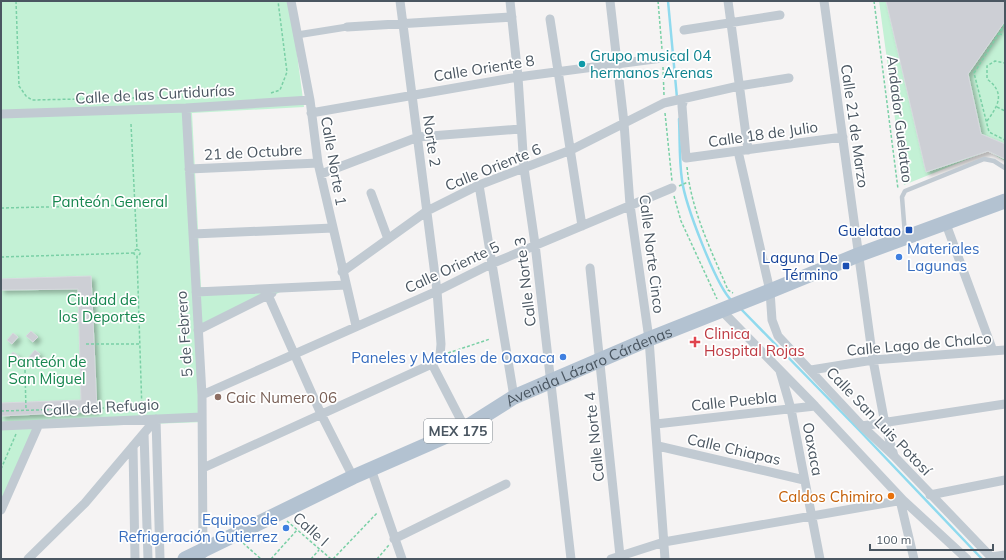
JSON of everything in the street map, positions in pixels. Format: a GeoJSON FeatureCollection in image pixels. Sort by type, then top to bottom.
{"type":"FeatureCollection","features":[{"type":"Feature","properties":{"kind":"main road","name":"Avenida Lázaro Cárdenas"},"geometry":{"type":"LineString","coordinates":[[185,559],[202,555],[234,536],[371,469],[465,428],[514,397],[649,339],[770,290],[858,255],[946,224],[1005,201]]}},
{"type":"Feature","properties":{"kind":"street","name":"Calle Norte 1"},"geometry":{"type":"LineString","coordinates":[[291,1],[310,100],[318,163],[342,272],[356,326]]}},
{"type":"Feature","properties":{"kind":"street","name":"Norte 2"},"geometry":{"type":"LineString","coordinates":[[400,1],[410,94],[418,137],[437,291],[442,344],[440,356]]}},
{"type":"Feature","properties":{"kind":"street","name":"Calle Norte 3"},"geometry":{"type":"LineString","coordinates":[[510,1],[518,77],[520,129],[524,168],[535,244],[571,559]]}},
{"type":"Feature","properties":{"kind":"street","name":"Calle Norte Cinco"},"geometry":{"type":"LineString","coordinates":[[610,1],[624,123],[630,204],[649,339],[658,446],[665,559]]}},
{"type":"Feature","properties":{"kind":"street"},"geometry":{"type":"LineString","coordinates":[[728,1],[738,86],[748,150]]}},
{"type":"Feature","properties":{"kind":"street","name":"Calle 21 de Marzo"},"geometry":{"type":"LineString","coordinates":[[824,1],[873,360],[885,424],[894,456]]}},
{"type":"Feature","properties":{"kind":"street"},"geometry":{"type":"LineString","coordinates":[[684,30],[780,15]]}},
{"type":"Feature","properties":{"kind":"street"},"geometry":{"type":"LineString","coordinates":[[297,35],[347,27],[512,17]]}},
{"type":"Feature","properties":{"kind":"street"},"geometry":{"type":"LineString","coordinates":[[550,19],[582,226]]}},
{"type":"Feature","properties":{"kind":"street","name":"Calle Oriente 8"},"geometry":{"type":"LineString","coordinates":[[311,113],[410,94],[518,77],[662,58]]}},
{"type":"Feature","properties":{"kind":"street","name":"Calle Oriente 6"},"geometry":{"type":"LineString","coordinates":[[342,272],[427,211],[479,185],[571,150],[667,102],[738,86],[789,78]]}},
{"type":"Feature","properties":{"kind":"street"},"geometry":{"type":"LineString","coordinates":[[682,99],[686,158]]}},
{"type":"Feature","properties":{"kind":"street","name":"Calle de las Curtidurías"},"geometry":{"type":"LineString","coordinates":[[1,114],[186,108],[310,100]]}},
{"type":"Feature","properties":{"kind":"street","name":"5 de Febrero"},"geometry":{"type":"LineString","coordinates":[[186,108],[202,395],[202,555]]}},
{"type":"Feature","properties":{"kind":"street"},"geometry":{"type":"LineString","coordinates":[[321,174],[418,137],[520,129]]}},
{"type":"Feature","properties":{"kind":"street","name":"Calle 18 de Julio"},"geometry":{"type":"LineString","coordinates":[[686,158],[843,137]]}},
{"type":"Feature","properties":{"kind":"street","name":"Calle San Luis Potosí"},"geometry":{"type":"LineString","coordinates":[[738,152],[770,290],[772,320],[778,336],[862,426],[894,456],[992,558]]}},
{"type":"Feature","properties":{"kind":"street","name":"21 de Octubre"},"geometry":{"type":"LineString","coordinates":[[189,169],[318,163]]}},
{"type":"Feature","properties":{"kind":"street"},"geometry":{"type":"LineString","coordinates":[[479,185],[514,397]]}},
{"type":"Feature","properties":{"kind":"street","name":"Calle Oriente 5"},"geometry":{"type":"LineString","coordinates":[[202,395],[437,291],[535,244],[672,188]]}},
{"type":"Feature","properties":{"kind":"street"},"geometry":{"type":"LineString","coordinates":[[371,193],[388,239]]}},
{"type":"Feature","properties":{"kind":"street"},"geometry":{"type":"LineString","coordinates":[[946,224],[993,351]]}},
{"type":"Feature","properties":{"kind":"street"},"geometry":{"type":"LineString","coordinates":[[193,234],[332,228]]}},
{"type":"Feature","properties":{"kind":"street","name":"Calle Norte 4"},"geometry":{"type":"LineString","coordinates":[[590,268],[600,360],[615,557]]}},
{"type":"Feature","properties":{"kind":"street"},"geometry":{"type":"LineString","coordinates":[[196,292],[346,285]]}},
{"type":"Feature","properties":{"kind":"street"},"geometry":{"type":"LineString","coordinates":[[198,330],[280,288]]}},
{"type":"Feature","properties":{"kind":"street"},"geometry":{"type":"LineString","coordinates":[[268,295],[350,473]]}},
{"type":"Feature","properties":{"kind":"street"},"geometry":{"type":"LineString","coordinates":[[735,305],[779,369],[901,500],[967,559]]}},
{"type":"Feature","properties":{"kind":"street","name":"Calle Lago de Chalco"},"geometry":{"type":"LineString","coordinates":[[811,370],[873,360],[1005,350]]}},
{"type":"Feature","properties":{"kind":"street"},"geometry":{"type":"LineString","coordinates":[[203,468],[432,364],[440,356]]}},
{"type":"Feature","properties":{"kind":"street"},"geometry":{"type":"LineString","coordinates":[[432,364],[465,428]]}},
{"type":"Feature","properties":{"kind":"street","name":"Oaxaca"},"geometry":{"type":"LineString","coordinates":[[779,369],[791,409],[820,559]]}},
{"type":"Feature","properties":{"kind":"street"},"geometry":{"type":"LineString","coordinates":[[862,426],[885,424],[1005,404]]}},
{"type":"Feature","properties":{"kind":"street","name":"Calle Puebla"},"geometry":{"type":"LineString","coordinates":[[656,424],[815,406]]}},
{"type":"Feature","properties":{"kind":"street","name":"Calle del Refugio"},"geometry":{"type":"LineString","coordinates":[[1,426],[202,417]]}},
{"type":"Feature","properties":{"kind":"street"},"geometry":{"type":"LineString","coordinates":[[28,559],[85,503],[156,419]]}},
{"type":"Feature","properties":{"kind":"street"},"geometry":{"type":"LineString","coordinates":[[156,419],[160,559]]}},
{"type":"Feature","properties":{"kind":"street"},"geometry":{"type":"LineString","coordinates":[[1,510],[39,424]]}},
{"type":"Feature","properties":{"kind":"street"},"geometry":{"type":"LineString","coordinates":[[144,433],[148,559]]}},
{"type":"Feature","properties":{"kind":"street"},"geometry":{"type":"LineString","coordinates":[[133,446],[136,559]]}},
{"type":"Feature","properties":{"kind":"street","name":"Calle Chiapas"},"geometry":{"type":"LineString","coordinates":[[658,446],[804,480]]}},
{"type":"Feature","properties":{"kind":"street"},"geometry":{"type":"LineString","coordinates":[[371,469],[402,559]]}},
{"type":"Feature","properties":{"kind":"street"},"geometry":{"type":"LineString","coordinates":[[930,495],[1005,480]]}},
{"type":"Feature","properties":{"kind":"street"},"geometry":{"type":"LineString","coordinates":[[394,539],[506,484]]}},
{"type":"Feature","properties":{"kind":"street"},"geometry":{"type":"LineString","coordinates":[[615,557],[664,542],[901,500]]}},
{"type":"Feature","properties":{"kind":"street"},"geometry":{"type":"LineString","coordinates":[[901,500],[914,559]]}},
{"type":"Feature","properties":{"kind":"street"},"geometry":{"type":"LineString","coordinates":[[992,558],[1005,555]]}},
{"type":"Feature","properties":{"kind":"lane"},"geometry":{"type":"LineString","coordinates":[[905,239],[902,197],[905,191],[984,159],[990,159],[1005,168]]}},
{"type":"Feature","properties":{"kind":"path"},"geometry":{"type":"LineString","coordinates":[[16,1],[19,86],[26,96],[32,100],[230,96]]}},
{"type":"Feature","properties":{"kind":"path"},"geometry":{"type":"LineString","coordinates":[[268,95],[280,90],[287,72],[278,1]]}},
{"type":"Feature","properties":{"kind":"path","name":"Andador Guelatao"},"geometry":{"type":"LineString","coordinates":[[874,1],[899,192]]}},
{"type":"Feature","properties":{"kind":"path"},"geometry":{"type":"LineString","coordinates":[[1005,24],[974,73],[990,132],[1005,140]]}},
{"type":"Feature","properties":{"kind":"path"},"geometry":{"type":"LineString","coordinates":[[999,34],[1005,35]]}},
{"type":"Feature","properties":{"kind":"path"},"geometry":{"type":"LineString","coordinates":[[987,121],[997,107],[999,93],[987,79],[986,71],[990,62],[995,61],[1005,63]]}},
{"type":"Feature","properties":{"kind":"path"},"geometry":{"type":"LineString","coordinates":[[997,107],[1005,111]]}},
{"type":"Feature","properties":{"kind":"path"},"geometry":{"type":"LineString","coordinates":[[131,124],[137,249],[140,251],[140,254],[137,256],[142,420]]}},
{"type":"Feature","properties":{"kind":"path"},"geometry":{"type":"LineString","coordinates":[[686,158],[688,182],[705,237],[735,305]]}},
{"type":"Feature","properties":{"kind":"path"},"geometry":{"type":"LineString","coordinates":[[1,208],[135,205]]}},
{"type":"Feature","properties":{"kind":"path"},"geometry":{"type":"LineString","coordinates":[[134,253],[137,249]]}},
{"type":"Feature","properties":{"kind":"path"},"geometry":{"type":"LineString","coordinates":[[1,257],[134,253],[137,256]]}},
{"type":"Feature","properties":{"kind":"path"},"geometry":{"type":"LineString","coordinates":[[440,356],[490,339]]}},
{"type":"Feature","properties":{"kind":"path"},"geometry":{"type":"LineString","coordinates":[[86,344],[140,344]]}},
{"type":"Feature","properties":{"kind":"path"},"geometry":{"type":"LineString","coordinates":[[25,370],[26,410]]}},
{"type":"Feature","properties":{"kind":"path"},"geometry":{"type":"LineString","coordinates":[[1,411],[142,407]]}},
{"type":"Feature","properties":{"kind":"path"},"geometry":{"type":"LineString","coordinates":[[1,469],[20,425]]}},
{"type":"Feature","properties":{"kind":"path"},"geometry":{"type":"LineString","coordinates":[[332,559],[383,506]]}},
{"type":"Feature","properties":{"kind":"path","name":"Calle I"},"geometry":{"type":"LineString","coordinates":[[279,514],[319,550],[332,559]]}},
{"type":"Feature","properties":{"kind":"path"},"geometry":{"type":"LineString","coordinates":[[271,559],[297,530]]}},
{"type":"Feature","properties":{"kind":"path"},"geometry":{"type":"LineString","coordinates":[[234,536],[261,559]]}},
{"type":"Feature","properties":{"kind":"path"},"geometry":{"type":"LineString","coordinates":[[377,559],[394,539]]}},
{"type":"Feature","properties":{"kind":"path"},"geometry":{"type":"LineString","coordinates":[[311,559],[319,550]]}},
{"type":"Feature","properties":{"kind":"green space","name":"Ciudad de los Deportes"},"geometry":{"type":"Polygon","coordinates":[[[1,1],[290,1],[304,107],[192,113],[201,287],[284,290],[201,333],[205,422],[40,428],[1,513],[1,1]]]}},
{"type":"Feature","properties":{"kind":"green space"},"geometry":{"type":"Polygon","coordinates":[[[879,1],[1005,1],[1005,161],[988,151],[904,185],[879,1]]]}},
{"type":"Feature","properties":{"kind":"building"},"geometry":{"type":"Polygon","coordinates":[[[886,1],[1005,1],[1005,21],[968,74],[981,134],[1005,144],[1005,159],[988,151],[926,172],[886,1]]]}},
{"type":"Feature","properties":{"kind":"building"},"geometry":{"type":"Polygon","coordinates":[[[91,276],[97,411],[1,416],[1,403],[81,400],[78,289],[1,290],[1,279],[91,276]]]}},
{"type":"Feature","properties":{"kind":"building"},"geometry":{"type":"Polygon","coordinates":[[[31,331],[38,337],[33,342],[26,336],[31,331]]]}},
{"type":"Feature","properties":{"kind":"building"},"geometry":{"type":"Polygon","coordinates":[[[13,333],[18,337],[12,344],[7,340],[13,333]]]}},
{"type":"Feature","properties":{"kind":"building"},"geometry":{"type":"Polygon","coordinates":[[[35,350],[40,354],[34,361],[29,357],[35,350]]]}},
{"type":"Feature","properties":{"kind":"building"},"geometry":{"type":"Polygon","coordinates":[[[13,352],[20,357],[16,362],[9,357],[13,352]]]}},
{"type":"Feature","properties":{"kind":"waterway"},"geometry":{"type":"LineString","coordinates":[[668,1],[677,98]]}},
{"type":"Feature","properties":{"kind":"waterway"},"geometry":{"type":"LineString","coordinates":[[679,119],[681,172],[684,191],[702,244],[718,279],[732,301]]}},
{"type":"Feature","properties":{"kind":"waterway"},"geometry":{"type":"LineString","coordinates":[[740,308],[982,559]]}},
{"type":"Feature","properties":{"kind":"place","name":"Grupo musical 04 hermanos Arenas"},"geometry":{"type":"Point","coordinates":[582,64]}},
{"type":"Feature","properties":{"kind":"place","name":"Guelatao"},"geometry":{"type":"Point","coordinates":[909,230]}},
{"type":"Feature","properties":{"kind":"place","name":"Materiales Lagunas"},"geometry":{"type":"Point","coordinates":[899,257]}},
{"type":"Feature","properties":{"kind":"place","name":"Laguna De Término"},"geometry":{"type":"Point","coordinates":[846,266]}},
{"type":"Feature","properties":{"kind":"place","name":"Clinica Hospital Rojas"},"geometry":{"type":"Point","coordinates":[695,342]}},
{"type":"Feature","properties":{"kind":"place","name":"Paneles y Metales de Oaxaca"},"geometry":{"type":"Point","coordinates":[563,357]}},
{"type":"Feature","properties":{"kind":"place","name":"Caic Numero 06"},"geometry":{"type":"Point","coordinates":[218,397]}},
{"type":"Feature","properties":{"kind":"place","name":"Caldos Chimiro"},"geometry":{"type":"Point","coordinates":[891,496]}},
{"type":"Feature","properties":{"kind":"place","name":"Equipos de Refrigeración Gutierrez"},"geometry":{"type":"Point","coordinates":[286,528]}},
{"type":"Feature","properties":{"kind":"park label","name":"Panteón General"},"geometry":{"type":"Point","coordinates":[110,201]}},
{"type":"Feature","properties":{"kind":"park label","name":"Panteón de San Miguel"},"geometry":{"type":"Point","coordinates":[47,370]}}]}
